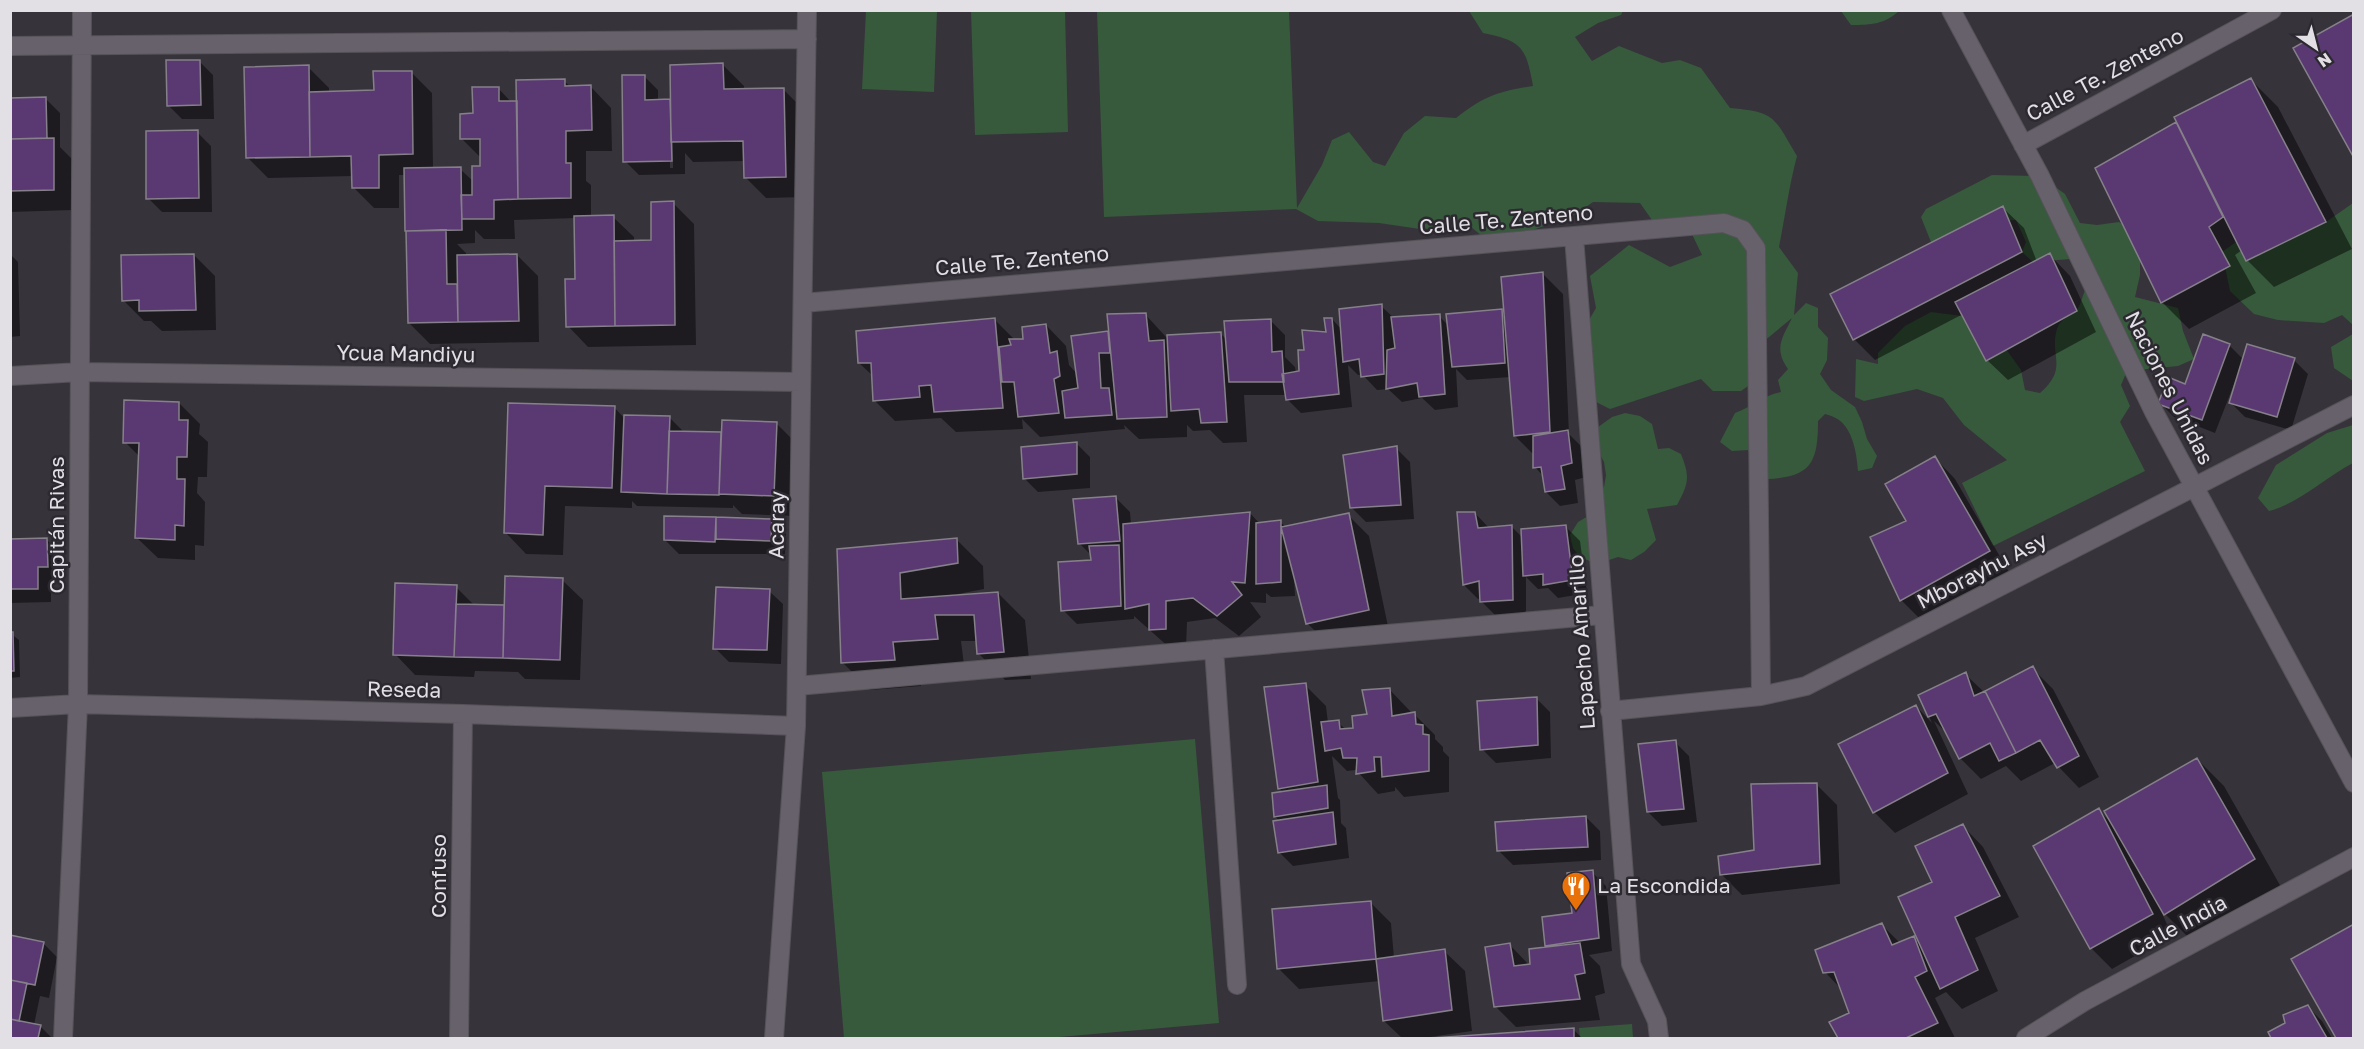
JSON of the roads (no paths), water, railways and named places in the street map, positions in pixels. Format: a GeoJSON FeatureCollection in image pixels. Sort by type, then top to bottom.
{"type":"FeatureCollection","features":[{"type":"Feature","properties":{"kind":"street","name":"Capitán Rivas"},"geometry":{"type":"LineString","coordinates":[[63,1038],[78,704],[82,10]]}},
{"type":"Feature","properties":{"kind":"street","name":"Acaray"},"geometry":{"type":"LineString","coordinates":[[774,1038],[796,726],[807,10]]}},
{"type":"Feature","properties":{"kind":"street","name":"Naciones Unidas"},"geometry":{"type":"LineString","coordinates":[[1951,10],[2023,145],[2133,372],[2354,783]]}},
{"type":"Feature","properties":{"kind":"street","name":"Calle Te. Zenteno"},"geometry":{"type":"LineString","coordinates":[[2023,145],[2272,10]]}},
{"type":"Feature","properties":{"kind":"street"},"geometry":{"type":"LineString","coordinates":[[10,46],[807,39]]}},
{"type":"Feature","properties":{"kind":"street","name":"Calle Te. Zenteno"},"geometry":{"type":"LineString","coordinates":[[803,303],[1724,223],[1743,230],[1756,248],[1761,696]]}},
{"type":"Feature","properties":{"kind":"street","name":"Lapacho Amarillo"},"geometry":{"type":"LineString","coordinates":[[1574,237],[1631,964],[1657,1021],[1659,1038]]}},
{"type":"Feature","properties":{"kind":"street","name":"Ycua Mandiyu"},"geometry":{"type":"LineString","coordinates":[[10,376],[80,372],[801,382]]}},
{"type":"Feature","properties":{"kind":"street","name":"Mborayhu Asy"},"geometry":{"type":"LineString","coordinates":[[1610,711],[1761,696],[1806,686],[2354,405]]}},
{"type":"Feature","properties":{"kind":"street"},"geometry":{"type":"LineString","coordinates":[[797,686],[1602,615]]}},
{"type":"Feature","properties":{"kind":"street"},"geometry":{"type":"LineString","coordinates":[[1214,649],[1237,985]]}},
{"type":"Feature","properties":{"kind":"street","name":"Reseda"},"geometry":{"type":"LineString","coordinates":[[10,708],[78,704],[796,726]]}},
{"type":"Feature","properties":{"kind":"street","name":"Confuso"},"geometry":{"type":"LineString","coordinates":[[459,1038],[463,714]]}},
{"type":"Feature","properties":{"kind":"street","name":"Calle India"},"geometry":{"type":"LineString","coordinates":[[2026,1038],[2085,1001],[2354,857]]}},
{"type":"Feature","properties":{"kind":"place","name":"La Escondida"},"geometry":{"type":"Point","coordinates":[1576,912]}}]}
